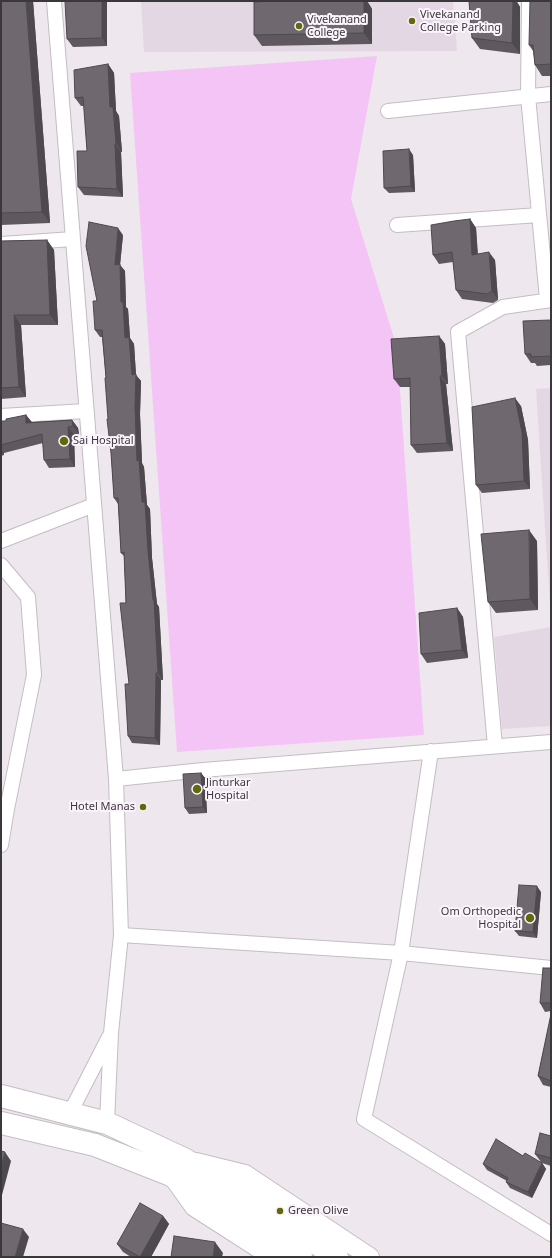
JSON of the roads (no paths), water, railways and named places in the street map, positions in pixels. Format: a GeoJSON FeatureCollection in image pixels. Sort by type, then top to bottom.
{"type":"FeatureCollection","features":[{"type":"Feature","properties":{"kind":"main road"},"geometry":{"type":"LineString","coordinates":[[1,1096],[107,1123],[226,1196],[337,1257]]}},
{"type":"Feature","properties":{"kind":"main road"},"geometry":{"type":"LineString","coordinates":[[1,1123],[95,1145],[178,1167]]}},
{"type":"Feature","properties":{"kind":"main road"},"geometry":{"type":"LineString","coordinates":[[226,1196],[301,1257]]}},
{"type":"Feature","properties":{"kind":"street"},"geometry":{"type":"LineString","coordinates":[[54,1],[116,779],[121,935],[111,1033],[107,1123]]}},
{"type":"Feature","properties":{"kind":"street"},"geometry":{"type":"LineString","coordinates":[[495,746],[458,332],[503,307],[549,300],[539,215],[528,96],[529,1]]}},
{"type":"Feature","properties":{"kind":"street"},"geometry":{"type":"LineString","coordinates":[[388,111],[551,94]]}},
{"type":"Feature","properties":{"kind":"street"},"geometry":{"type":"LineString","coordinates":[[397,225],[539,215]]}},
{"type":"Feature","properties":{"kind":"street"},"geometry":{"type":"LineString","coordinates":[[1,244],[73,239]]}},
{"type":"Feature","properties":{"kind":"street"},"geometry":{"type":"LineString","coordinates":[[1,416],[86,411]]}},
{"type":"Feature","properties":{"kind":"street"},"geometry":{"type":"LineString","coordinates":[[1,541],[94,505]]}},
{"type":"Feature","properties":{"kind":"street"},"geometry":{"type":"LineString","coordinates":[[1,565],[28,597],[34,675],[1,845]]}},
{"type":"Feature","properties":{"kind":"street"},"geometry":{"type":"LineString","coordinates":[[116,779],[202,770],[551,742]]}},
{"type":"Feature","properties":{"kind":"street"},"geometry":{"type":"LineString","coordinates":[[431,752],[401,953],[364,1119],[551,1234]]}},
{"type":"Feature","properties":{"kind":"street"},"geometry":{"type":"LineString","coordinates":[[121,935],[401,953],[551,968]]}},
{"type":"Feature","properties":{"kind":"street"},"geometry":{"type":"LineString","coordinates":[[70,1113],[111,1033]]}},
{"type":"Feature","properties":{"kind":"street"},"geometry":{"type":"LineString","coordinates":[[272,1257],[194,1207],[178,1167],[244,1174],[370,1257]]}},
{"type":"Feature","properties":{"kind":"place","name":"Vivekanand College Parking"},"geometry":{"type":"Point","coordinates":[412,21]}},
{"type":"Feature","properties":{"kind":"place","name":"Vivekanand College"},"geometry":{"type":"Point","coordinates":[299,26]}},
{"type":"Feature","properties":{"kind":"place","name":"Sai Hospital"},"geometry":{"type":"Point","coordinates":[64,441]}},
{"type":"Feature","properties":{"kind":"place","name":"Jinturkar Hospital"},"geometry":{"type":"Point","coordinates":[197,789]}},
{"type":"Feature","properties":{"kind":"place","name":"Hotel Manas"},"geometry":{"type":"Point","coordinates":[143,807]}},
{"type":"Feature","properties":{"kind":"place","name":"Om Orthopedic Hospital"},"geometry":{"type":"Point","coordinates":[530,918]}},
{"type":"Feature","properties":{"kind":"place","name":"Green Olive"},"geometry":{"type":"Point","coordinates":[280,1211]}}]}
